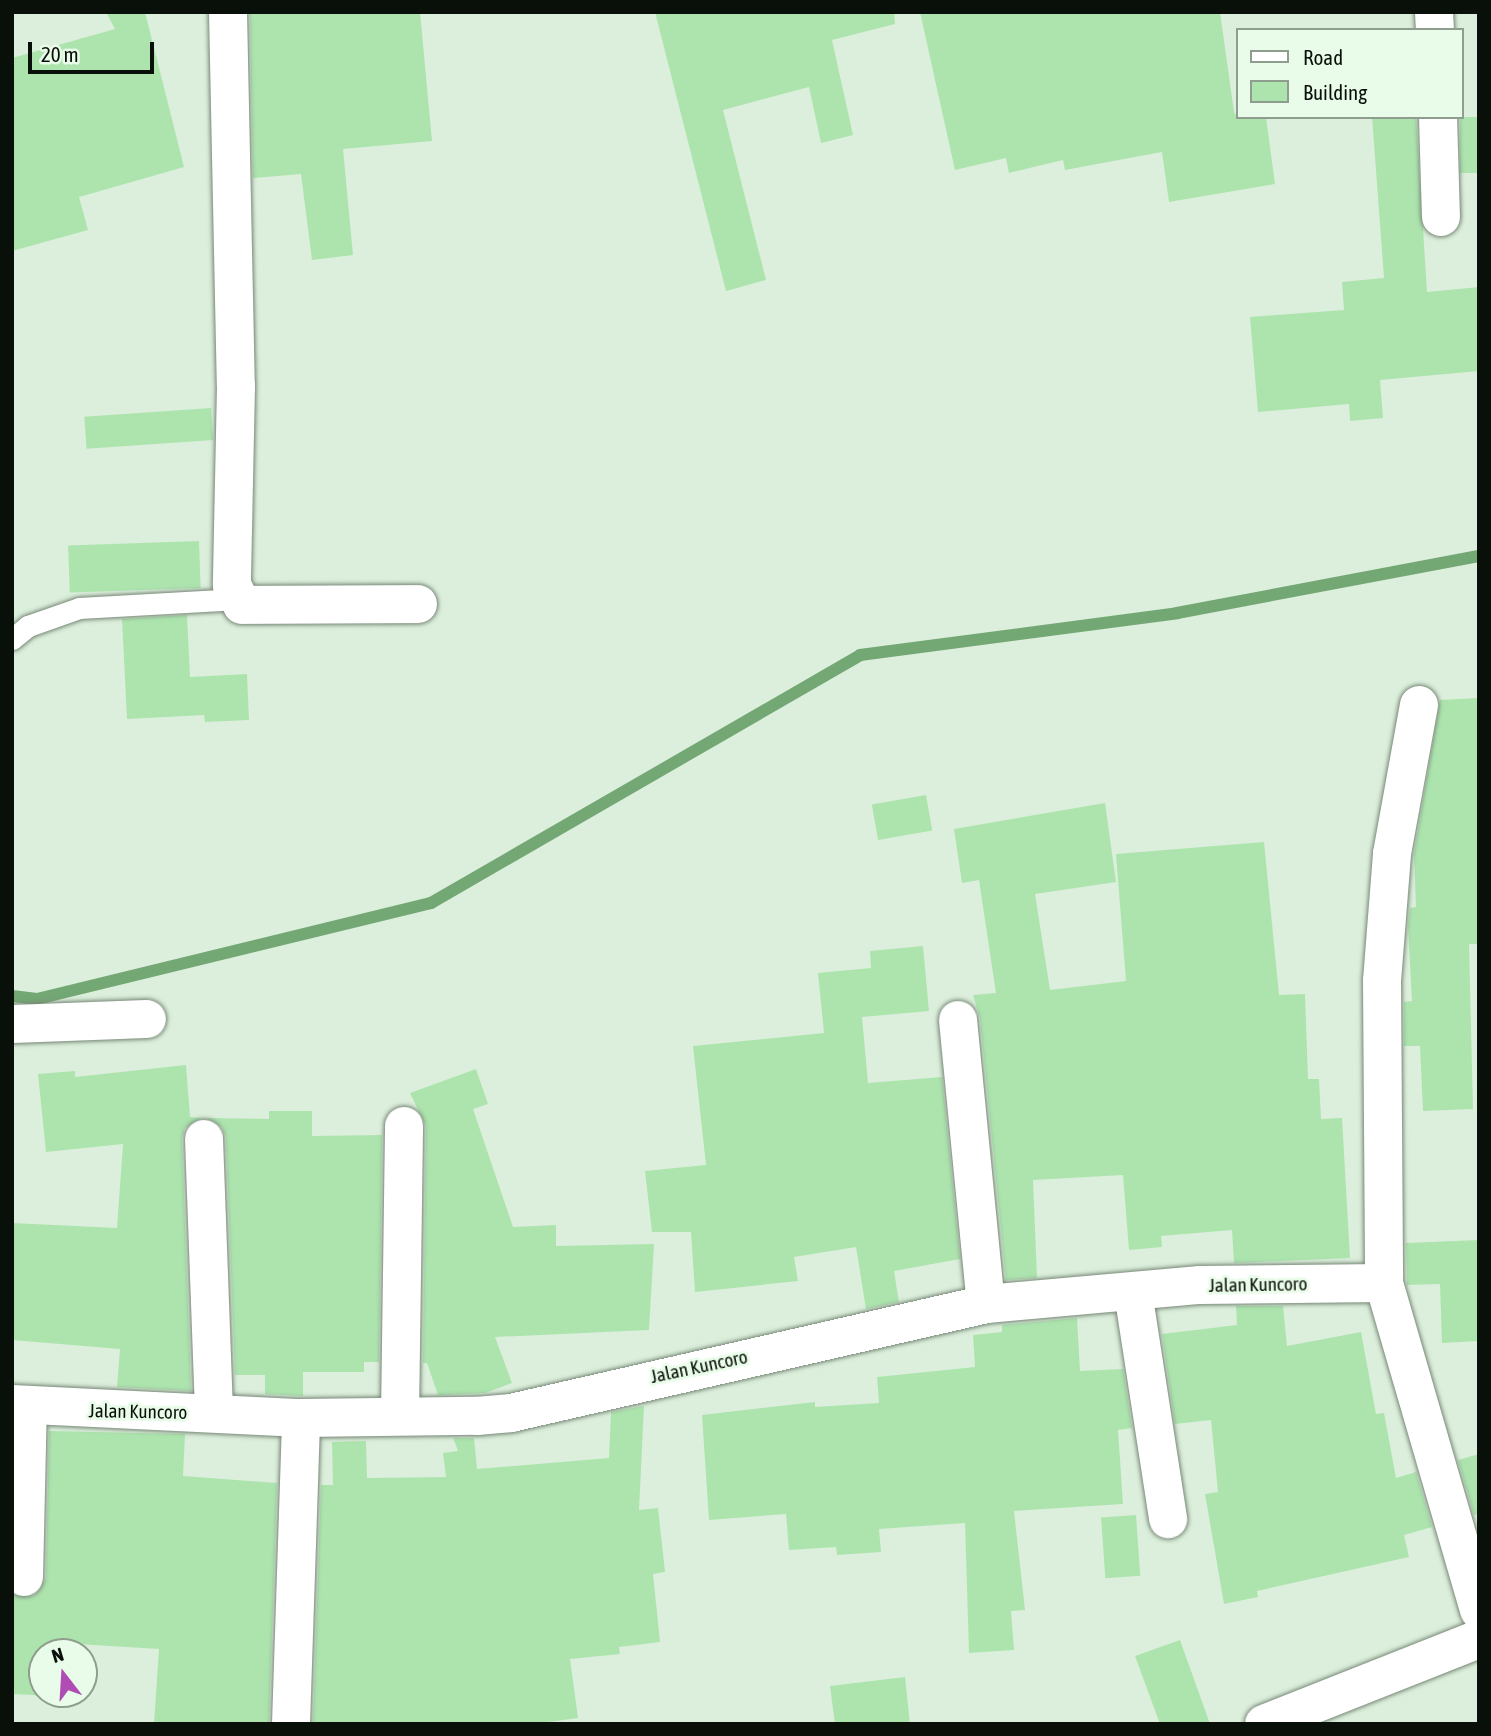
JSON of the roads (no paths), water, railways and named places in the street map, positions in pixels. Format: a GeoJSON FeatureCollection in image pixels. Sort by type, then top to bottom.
{"type":"FeatureCollection","features":[{"type":"Feature","properties":{"kind":"street"},"geometry":{"type":"LineString","coordinates":[[228,12],[236,386],[232,585],[242,605],[271,607],[418,604]]}},
{"type":"Feature","properties":{"kind":"street"},"geometry":{"type":"LineString","coordinates":[[1437,119],[1441,217]]}},
{"type":"Feature","properties":{"kind":"street"},"geometry":{"type":"LineString","coordinates":[[1419,705],[1392,853],[1382,980],[1384,1283],[1479,1610]]}},
{"type":"Feature","properties":{"kind":"street"},"geometry":{"type":"LineString","coordinates":[[12,1024],[147,1019]]}},
{"type":"Feature","properties":{"kind":"street"},"geometry":{"type":"LineString","coordinates":[[958,1020],[986,1304]]}},
{"type":"Feature","properties":{"kind":"street"},"geometry":{"type":"LineString","coordinates":[[400,1416],[404,1126]]}},
{"type":"Feature","properties":{"kind":"street"},"geometry":{"type":"LineString","coordinates":[[204,1139],[214,1413]]}},
{"type":"Feature","properties":{"kind":"street","name":"Jalan Kuncoro"},"geometry":{"type":"LineString","coordinates":[[20,1405],[301,1418],[511,1413],[986,1304],[1200,1285],[1384,1283]]}},
{"type":"Feature","properties":{"kind":"street"},"geometry":{"type":"LineString","coordinates":[[1133,1292],[1168,1519]]}},
{"type":"Feature","properties":{"kind":"street"},"geometry":{"type":"LineString","coordinates":[[20,1405],[24,1577]]}},
{"type":"Feature","properties":{"kind":"street"},"geometry":{"type":"LineString","coordinates":[[290,1724],[301,1418]]}},
{"type":"Feature","properties":{"kind":"street"},"geometry":{"type":"LineString","coordinates":[[1265,1724],[1479,1639]]}},
{"type":"Feature","properties":{"kind":"lane"},"geometry":{"type":"LineString","coordinates":[[12,639],[28,626],[79,608],[239,599]]}},
{"type":"Feature","properties":{"kind":"waterway"},"geometry":{"type":"LineString","coordinates":[[12,996],[37,999],[431,903],[860,655],[1177,613],[1479,556]]}}]}
